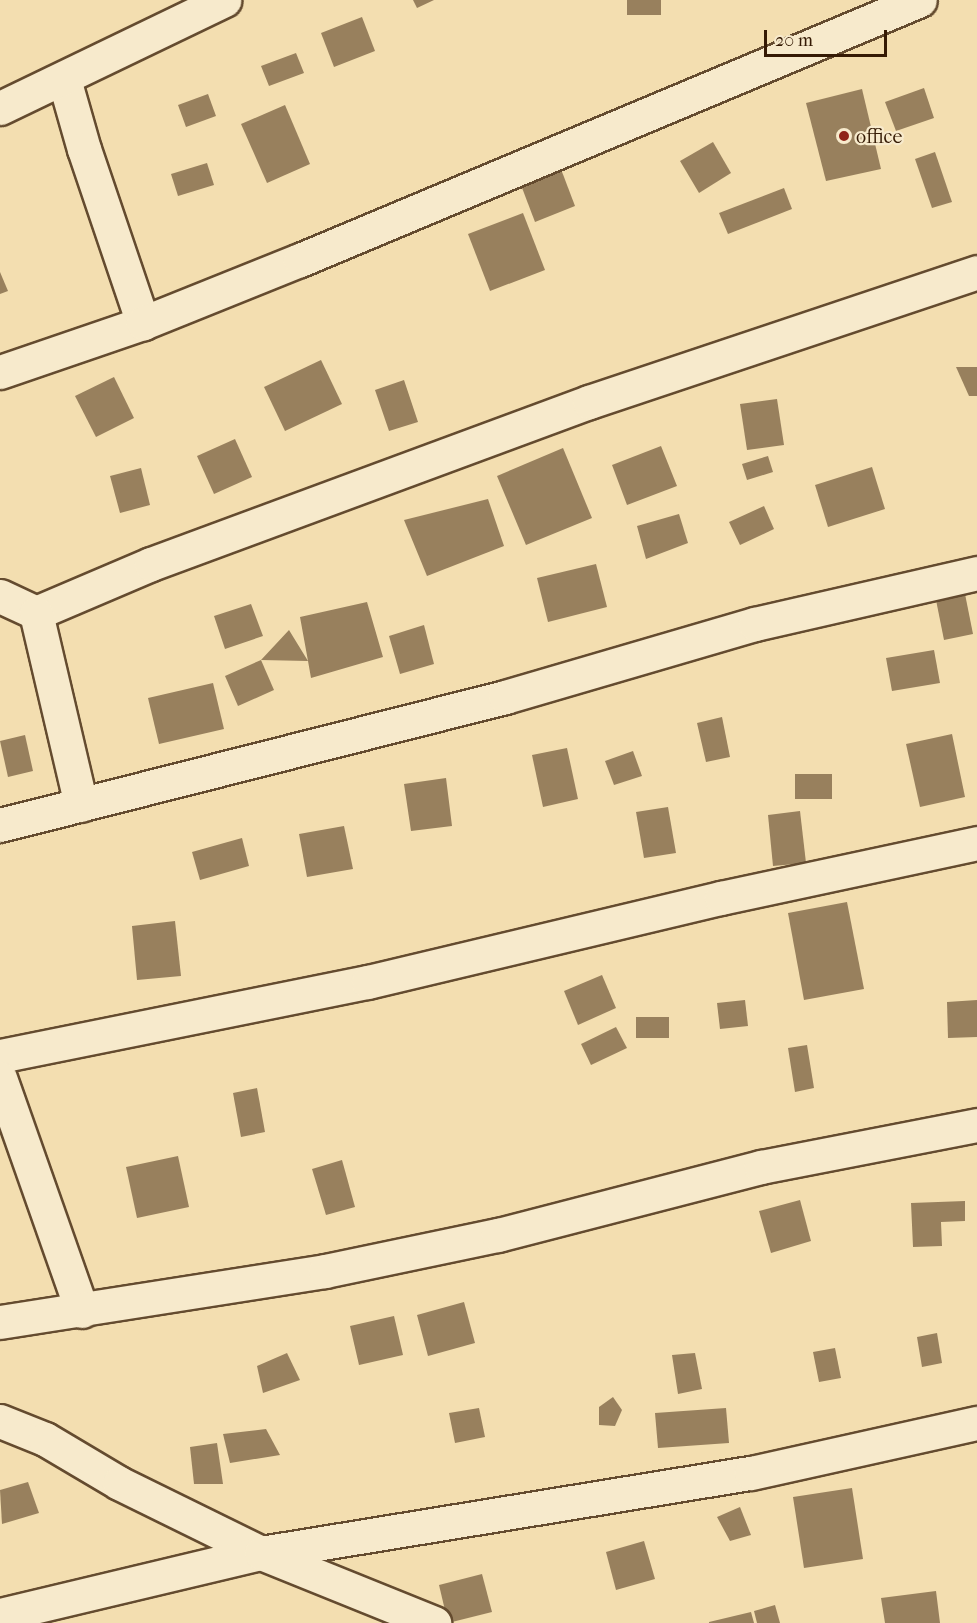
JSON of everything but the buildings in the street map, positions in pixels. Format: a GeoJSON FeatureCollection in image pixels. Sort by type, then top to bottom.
{"type":"FeatureCollection","features":[{"type":"Feature","properties":{"kind":"street"},"geometry":{"type":"LineString","coordinates":[[0,108],[224,0]]}},
{"type":"Feature","properties":{"kind":"street"},"geometry":{"type":"LineString","coordinates":[[0,372],[143,323],[311,255],[908,2]]}},
{"type":"Feature","properties":{"kind":"street"},"geometry":{"type":"LineString","coordinates":[[64,79],[84,149],[143,323]]}},
{"type":"Feature","properties":{"kind":"street"},"geometry":{"type":"LineString","coordinates":[[0,596],[36,613],[151,564],[578,406],[977,272]]}},
{"type":"Feature","properties":{"kind":"street"},"geometry":{"type":"LineString","coordinates":[[0,825],[505,697],[755,624],[977,573]]}},
{"type":"Feature","properties":{"kind":"street"},"geometry":{"type":"LineString","coordinates":[[36,613],[81,805]]}},
{"type":"Feature","properties":{"kind":"street"},"geometry":{"type":"LineString","coordinates":[[0,1056],[368,982],[721,898],[977,843]]}},
{"type":"Feature","properties":{"kind":"street"},"geometry":{"type":"LineString","coordinates":[[0,1078],[82,1311]]}},
{"type":"Feature","properties":{"kind":"street"},"geometry":{"type":"LineString","coordinates":[[0,1322],[82,1311],[325,1271],[498,1235],[762,1167],[977,1125]]}},
{"type":"Feature","properties":{"kind":"street"},"geometry":{"type":"LineString","coordinates":[[0,1421],[45,1439],[119,1483],[261,1553],[434,1623]]}},
{"type":"Feature","properties":{"kind":"street"},"geometry":{"type":"LineString","coordinates":[[0,1616],[261,1553],[751,1473],[977,1423]]}},
{"type":"Feature","properties":{"kind":"place","name":"office"},"geometry":{"type":"Point","coordinates":[844,136]}}]}
